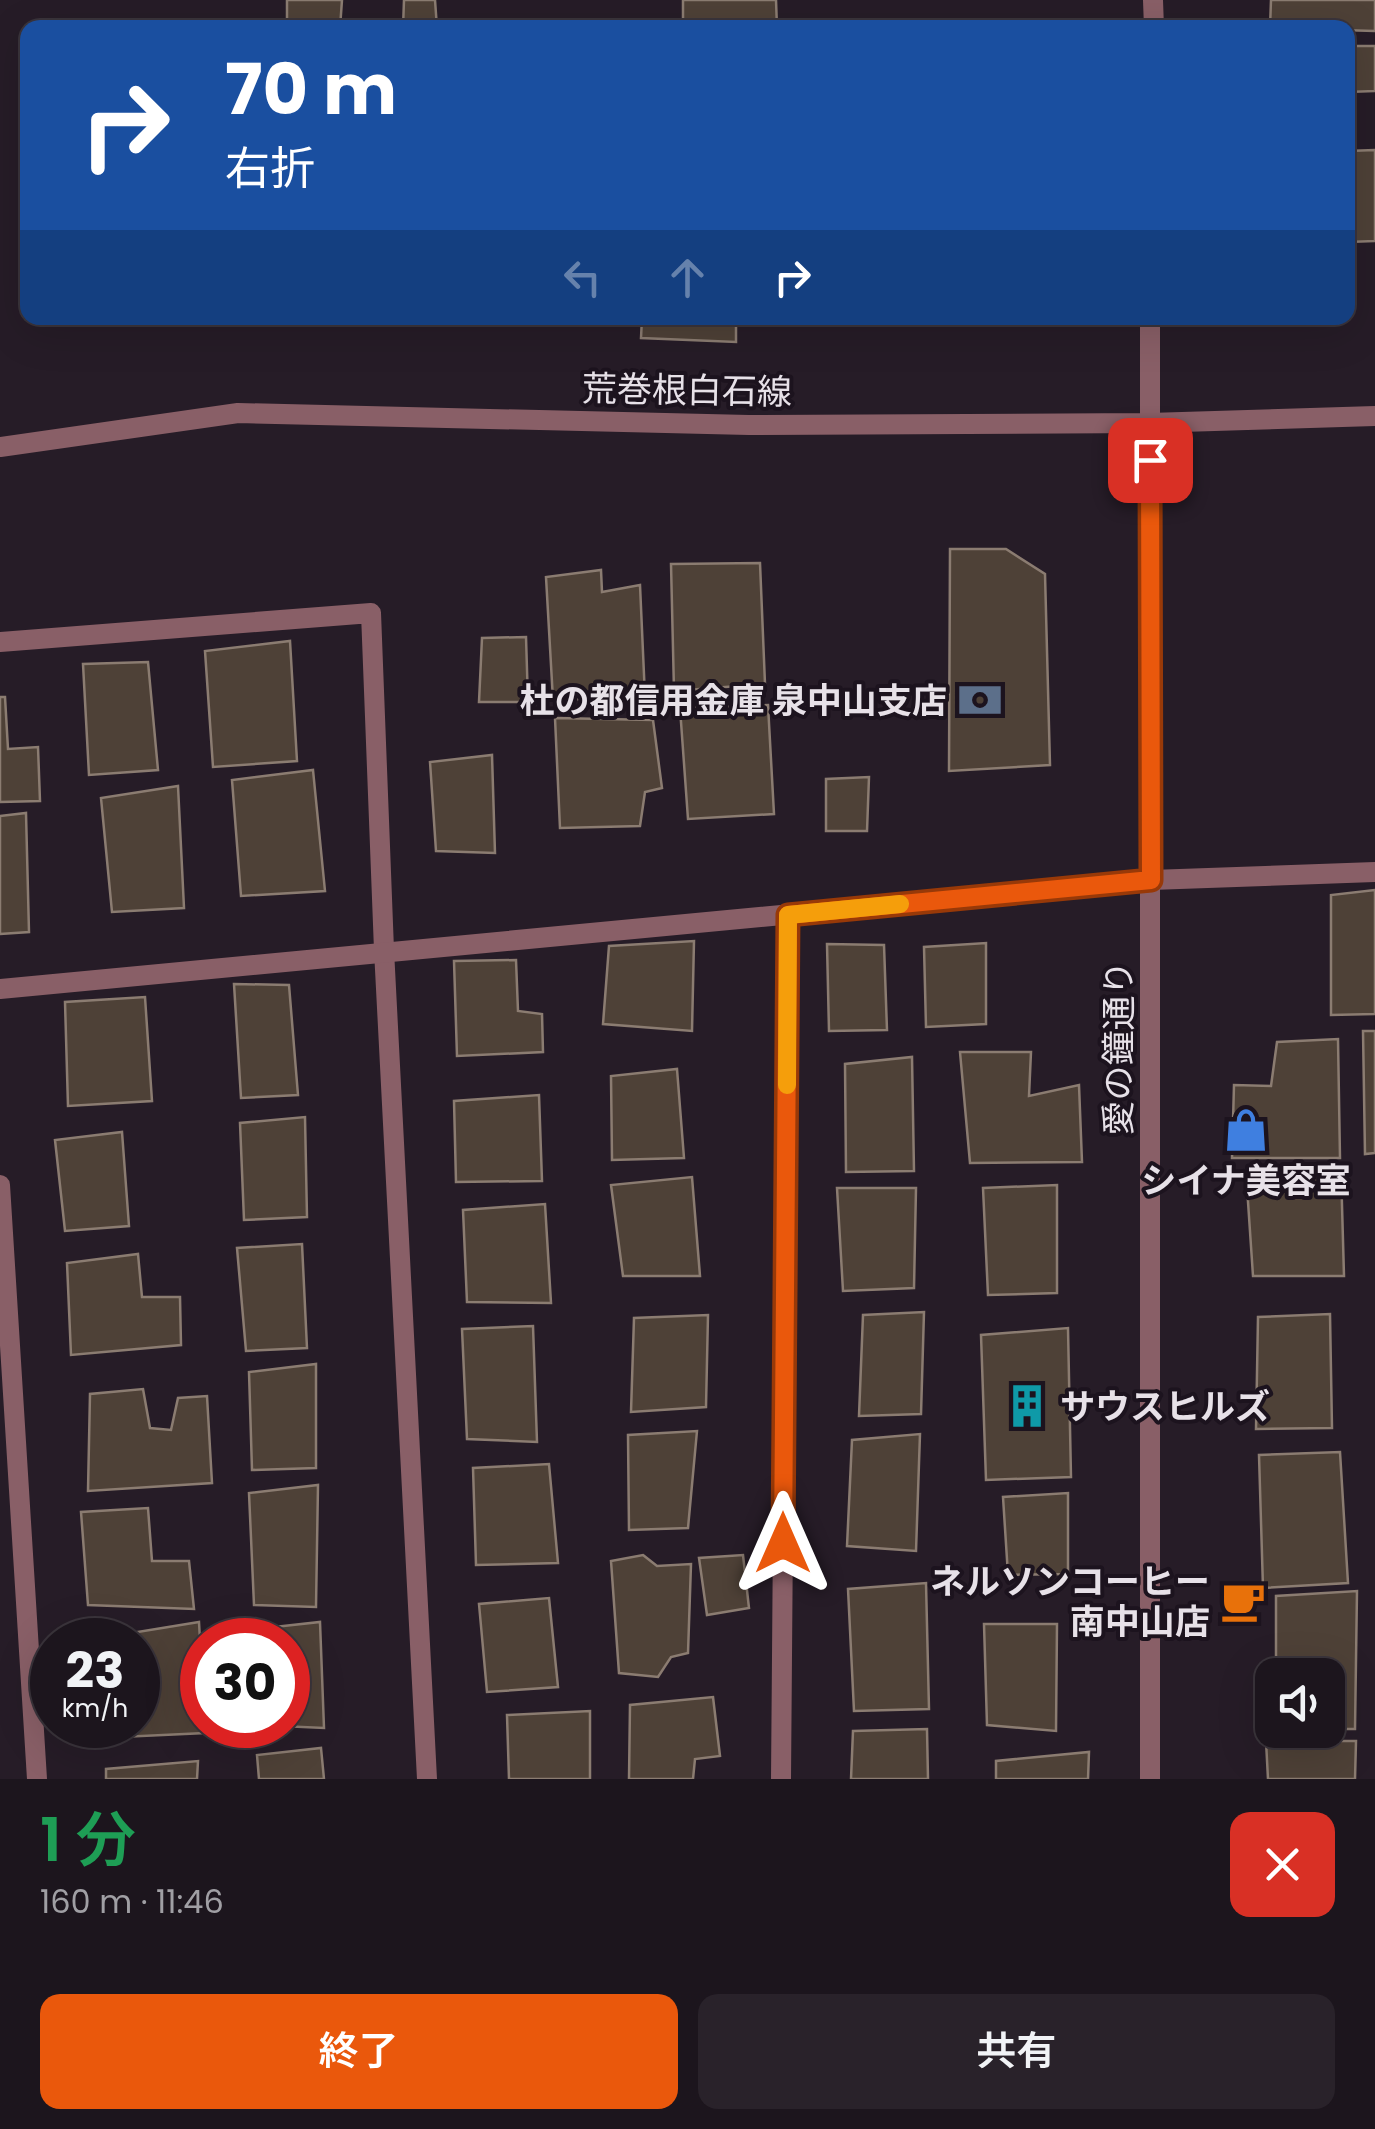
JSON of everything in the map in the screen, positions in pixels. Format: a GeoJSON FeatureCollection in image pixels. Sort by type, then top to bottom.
{"type":"FeatureCollection","features":[{"type":"Feature","properties":{"kind":"street","name":"愛の鐘通り"},"geometry":{"type":"LineString","coordinates":[[1150,325],[1150,1779]]}},
{"type":"Feature","properties":{"kind":"street","name":"荒巻根白石線"},"geometry":{"type":"LineString","coordinates":[[0,446],[238,413],[749,425],[1150,423],[1375,416]]}},
{"type":"Feature","properties":{"kind":"street"},"geometry":{"type":"LineString","coordinates":[[0,642],[371,613],[384,950],[427,1779]]}},
{"type":"Feature","properties":{"kind":"street"},"geometry":{"type":"LineString","coordinates":[[0,989],[1151,880],[1375,872]]}},
{"type":"Feature","properties":{"kind":"street"},"geometry":{"type":"LineString","coordinates":[[782,1779],[788,915]]}},
{"type":"Feature","properties":{"kind":"street"},"geometry":{"type":"LineString","coordinates":[[0,1185],[38,1779]]}},
{"type":"Feature","properties":{"kind":"building"},"geometry":{"type":"Polygon","coordinates":[[[287,0],[342,0],[341,20],[287,20],[287,0]]]}},
{"type":"Feature","properties":{"kind":"building"},"geometry":{"type":"Polygon","coordinates":[[[404,0],[435,0],[436,20],[403,20],[404,0]]]}},
{"type":"Feature","properties":{"kind":"building"},"geometry":{"type":"Polygon","coordinates":[[[683,0],[776,0],[777,20],[683,20],[683,0]]]}},
{"type":"Feature","properties":{"kind":"building"},"geometry":{"type":"Polygon","coordinates":[[[1271,0],[1375,0],[1375,31],[1355,30],[1355,20],[1270,20],[1271,0]]]}},
{"type":"Feature","properties":{"kind":"building"},"geometry":{"type":"Polygon","coordinates":[[[1355,46],[1375,46],[1375,91],[1355,92],[1355,46]]]}},
{"type":"Feature","properties":{"kind":"building"},"geometry":{"type":"Polygon","coordinates":[[[1375,150],[1375,241],[1355,242],[1355,151],[1375,150]]]}},
{"type":"Feature","properties":{"kind":"building"},"geometry":{"type":"Polygon","coordinates":[[[642,325],[736,325],[736,342],[641,338],[642,325]]]}},
{"type":"Feature","properties":{"kind":"building"},"geometry":{"type":"Polygon","coordinates":[[[950,549],[1006,549],[1045,574],[1050,765],[949,771],[950,549]]]}},
{"type":"Feature","properties":{"kind":"building"},"geometry":{"type":"Polygon","coordinates":[[[760,563],[765,684],[674,691],[671,564],[760,563]]]}},
{"type":"Feature","properties":{"kind":"building"},"geometry":{"type":"Polygon","coordinates":[[[601,570],[602,592],[640,585],[645,697],[553,700],[546,577],[601,570]]]}},
{"type":"Feature","properties":{"kind":"building"},"geometry":{"type":"Polygon","coordinates":[[[526,637],[528,702],[479,702],[482,638],[526,637]]]}},
{"type":"Feature","properties":{"kind":"building"},"geometry":{"type":"Polygon","coordinates":[[[290,641],[297,761],[213,767],[205,651],[290,641]]]}},
{"type":"Feature","properties":{"kind":"building"},"geometry":{"type":"Polygon","coordinates":[[[148,662],[158,770],[89,775],[83,664],[148,662]]]}},
{"type":"Feature","properties":{"kind":"building"},"geometry":{"type":"Polygon","coordinates":[[[0,697],[5,697],[8,749],[38,747],[40,801],[0,802],[0,697]]]}},
{"type":"Feature","properties":{"kind":"building"},"geometry":{"type":"Polygon","coordinates":[[[768,705],[774,814],[688,819],[680,708],[768,705]]]}},
{"type":"Feature","properties":{"kind":"building"},"geometry":{"type":"Polygon","coordinates":[[[555,718],[653,720],[662,788],[645,792],[640,826],[560,828],[555,718]]]}},
{"type":"Feature","properties":{"kind":"building"},"geometry":{"type":"Polygon","coordinates":[[[492,755],[495,853],[436,851],[430,762],[492,755]]]}},
{"type":"Feature","properties":{"kind":"building"},"geometry":{"type":"Polygon","coordinates":[[[313,770],[325,891],[241,896],[232,780],[313,770]]]}},
{"type":"Feature","properties":{"kind":"building"},"geometry":{"type":"Polygon","coordinates":[[[869,777],[867,831],[826,831],[826,779],[869,777]]]}},
{"type":"Feature","properties":{"kind":"building"},"geometry":{"type":"Polygon","coordinates":[[[178,786],[184,908],[112,912],[101,798],[178,786]]]}},
{"type":"Feature","properties":{"kind":"building"},"geometry":{"type":"Polygon","coordinates":[[[26,813],[29,932],[0,934],[0,816],[26,813]]]}},
{"type":"Feature","properties":{"kind":"building"},"geometry":{"type":"Polygon","coordinates":[[[1375,890],[1375,1014],[1331,1015],[1331,895],[1375,890]]]}},
{"type":"Feature","properties":{"kind":"building"},"geometry":{"type":"Polygon","coordinates":[[[694,941],[692,1031],[603,1024],[609,946],[694,941]]]}},
{"type":"Feature","properties":{"kind":"building"},"geometry":{"type":"Polygon","coordinates":[[[986,943],[986,1024],[926,1027],[924,947],[986,943]]]}},
{"type":"Feature","properties":{"kind":"building"},"geometry":{"type":"Polygon","coordinates":[[[827,944],[884,945],[887,1030],[829,1031],[827,944]]]}},
{"type":"Feature","properties":{"kind":"building"},"geometry":{"type":"Polygon","coordinates":[[[516,960],[518,1011],[542,1014],[543,1052],[457,1056],[454,961],[516,960]]]}},
{"type":"Feature","properties":{"kind":"building"},"geometry":{"type":"Polygon","coordinates":[[[234,984],[289,985],[298,1095],[241,1098],[234,984]]]}},
{"type":"Feature","properties":{"kind":"building"},"geometry":{"type":"Polygon","coordinates":[[[145,997],[152,1101],[68,1106],[65,1002],[145,997]]]}},
{"type":"Feature","properties":{"kind":"building"},"geometry":{"type":"Polygon","coordinates":[[[1363,1031],[1375,1031],[1375,1153],[1365,1154],[1363,1031]]]}},
{"type":"Feature","properties":{"kind":"building"},"geometry":{"type":"Polygon","coordinates":[[[1338,1039],[1340,1158],[1232,1158],[1234,1085],[1271,1086],[1277,1042],[1338,1039]]]}},
{"type":"Feature","properties":{"kind":"building"},"geometry":{"type":"Polygon","coordinates":[[[960,1052],[1031,1052],[1029,1096],[1079,1085],[1082,1162],[970,1163],[960,1052]]]}},
{"type":"Feature","properties":{"kind":"building"},"geometry":{"type":"Polygon","coordinates":[[[912,1057],[914,1171],[846,1172],[845,1064],[912,1057]]]}},
{"type":"Feature","properties":{"kind":"building"},"geometry":{"type":"Polygon","coordinates":[[[677,1069],[684,1158],[612,1160],[611,1076],[677,1069]]]}},
{"type":"Feature","properties":{"kind":"building"},"geometry":{"type":"Polygon","coordinates":[[[539,1095],[542,1181],[456,1182],[454,1101],[539,1095]]]}},
{"type":"Feature","properties":{"kind":"building"},"geometry":{"type":"Polygon","coordinates":[[[305,1117],[307,1217],[244,1220],[240,1123],[305,1117]]]}},
{"type":"Feature","properties":{"kind":"building"},"geometry":{"type":"Polygon","coordinates":[[[122,1132],[129,1226],[65,1231],[55,1140],[122,1132]]]}},
{"type":"Feature","properties":{"kind":"building"},"geometry":{"type":"Polygon","coordinates":[[[1341,1170],[1344,1276],[1253,1276],[1246,1172],[1341,1170]]]}},
{"type":"Feature","properties":{"kind":"building"},"geometry":{"type":"Polygon","coordinates":[[[692,1177],[700,1276],[623,1276],[611,1185],[692,1177]]]}},
{"type":"Feature","properties":{"kind":"building"},"geometry":{"type":"Polygon","coordinates":[[[1057,1185],[1057,1293],[988,1295],[983,1188],[1057,1185]]]}},
{"type":"Feature","properties":{"kind":"building"},"geometry":{"type":"Polygon","coordinates":[[[837,1188],[916,1188],[914,1288],[843,1291],[837,1188]]]}},
{"type":"Feature","properties":{"kind":"building"},"geometry":{"type":"Polygon","coordinates":[[[545,1204],[551,1303],[467,1302],[463,1210],[545,1204]]]}},
{"type":"Feature","properties":{"kind":"building"},"geometry":{"type":"Polygon","coordinates":[[[302,1244],[307,1348],[246,1351],[237,1248],[302,1244]]]}},
{"type":"Feature","properties":{"kind":"building"},"geometry":{"type":"Polygon","coordinates":[[[138,1254],[142,1297],[180,1297],[181,1345],[71,1355],[67,1263],[138,1254]]]}},
{"type":"Feature","properties":{"kind":"building"},"geometry":{"type":"Polygon","coordinates":[[[924,1312],[921,1414],[859,1416],[863,1315],[924,1312]]]}},
{"type":"Feature","properties":{"kind":"building"},"geometry":{"type":"Polygon","coordinates":[[[1330,1314],[1332,1428],[1256,1429],[1258,1317],[1330,1314]]]}},
{"type":"Feature","properties":{"kind":"building"},"geometry":{"type":"Polygon","coordinates":[[[708,1315],[706,1407],[631,1412],[634,1318],[708,1315]]]}},
{"type":"Feature","properties":{"kind":"building"},"geometry":{"type":"Polygon","coordinates":[[[533,1326],[537,1442],[467,1439],[462,1329],[533,1326]]]}},
{"type":"Feature","properties":{"kind":"building","name":"サウスヒルズ"},"geometry":{"type":"Polygon","coordinates":[[[1068,1328],[1071,1477],[986,1480],[981,1335],[1068,1328]]]}},
{"type":"Feature","properties":{"kind":"building"},"geometry":{"type":"Polygon","coordinates":[[[316,1364],[316,1468],[252,1470],[249,1372],[316,1364]]]}},
{"type":"Feature","properties":{"kind":"building"},"geometry":{"type":"Polygon","coordinates":[[[143,1389],[150,1428],[171,1430],[178,1398],[207,1396],[212,1483],[88,1491],[90,1394],[143,1389]]]}},
{"type":"Feature","properties":{"kind":"building"},"geometry":{"type":"Polygon","coordinates":[[[697,1431],[688,1528],[629,1530],[628,1435],[697,1431]]]}},
{"type":"Feature","properties":{"kind":"building"},"geometry":{"type":"Polygon","coordinates":[[[920,1434],[916,1551],[847,1546],[852,1440],[920,1434]]]}},
{"type":"Feature","properties":{"kind":"building"},"geometry":{"type":"Polygon","coordinates":[[[1340,1452],[1348,1583],[1263,1588],[1259,1455],[1340,1452]]]}},
{"type":"Feature","properties":{"kind":"building"},"geometry":{"type":"Polygon","coordinates":[[[549,1464],[558,1563],[476,1565],[473,1468],[549,1464]]]}},
{"type":"Feature","properties":{"kind":"building"},"geometry":{"type":"Polygon","coordinates":[[[318,1485],[316,1607],[254,1605],[249,1493],[318,1485]]]}},
{"type":"Feature","properties":{"kind":"building"},"geometry":{"type":"Polygon","coordinates":[[[1068,1493],[1068,1574],[1008,1575],[1003,1497],[1068,1493]]]}},
{"type":"Feature","properties":{"kind":"building"},"geometry":{"type":"Polygon","coordinates":[[[148,1508],[152,1561],[189,1561],[194,1609],[88,1605],[81,1512],[148,1508]]]}},
{"type":"Feature","properties":{"kind":"building"},"geometry":{"type":"Polygon","coordinates":[[[643,1555],[657,1566],[691,1564],[688,1653],[671,1657],[658,1677],[619,1673],[611,1561],[643,1555]]]}},
{"type":"Feature","properties":{"kind":"building"},"geometry":{"type":"Polygon","coordinates":[[[743,1555],[749,1608],[707,1615],[699,1558],[743,1555]]]}},
{"type":"Feature","properties":{"kind":"building"},"geometry":{"type":"Polygon","coordinates":[[[926,1583],[929,1709],[854,1711],[848,1589],[926,1583]]]}},
{"type":"Feature","properties":{"kind":"building"},"geometry":{"type":"Polygon","coordinates":[[[1357,1591],[1355,1729],[1345,1729],[1345,1658],[1276,1658],[1276,1596],[1357,1591]]]}},
{"type":"Feature","properties":{"kind":"building"},"geometry":{"type":"Polygon","coordinates":[[[549,1598],[558,1687],[487,1692],[479,1604],[549,1598]]]}},
{"type":"Feature","properties":{"kind":"building"},"geometry":{"type":"Polygon","coordinates":[[[320,1622],[324,1728],[310,1727],[310,1623],[320,1622]]]}},
{"type":"Feature","properties":{"kind":"building"},"geometry":{"type":"Polygon","coordinates":[[[984,1624],[1057,1624],[1056,1731],[987,1725],[984,1624]]]}},
{"type":"Feature","properties":{"kind":"building"},"geometry":{"type":"Polygon","coordinates":[[[180,1625],[180,1734],[160,1735],[160,1628],[180,1625]]]}},
{"type":"Feature","properties":{"kind":"building"},"geometry":{"type":"Polygon","coordinates":[[[713,1697],[720,1756],[695,1759],[693,1779],[629,1779],[630,1705],[713,1697]]]}},
{"type":"Feature","properties":{"kind":"building"},"geometry":{"type":"Polygon","coordinates":[[[590,1711],[590,1779],[509,1779],[507,1715],[590,1711]]]}},
{"type":"Feature","properties":{"kind":"building"},"geometry":{"type":"Polygon","coordinates":[[[927,1729],[928,1779],[851,1779],[853,1731],[927,1729]]]}},
{"type":"Feature","properties":{"kind":"building"},"geometry":{"type":"Polygon","coordinates":[[[1345,1741],[1356,1741],[1355,1779],[1268,1779],[1266,1748],[1345,1748],[1345,1741]]]}},
{"type":"Feature","properties":{"kind":"building"},"geometry":{"type":"Polygon","coordinates":[[[321,1748],[324,1779],[259,1779],[257,1755],[321,1748]]]}},
{"type":"Feature","properties":{"kind":"building"},"geometry":{"type":"Polygon","coordinates":[[[1089,1752],[1088,1779],[996,1779],[996,1761],[1089,1752]]]}},
{"type":"Feature","properties":{"kind":"building"},"geometry":{"type":"Polygon","coordinates":[[[198,1761],[197,1779],[106,1779],[106,1769],[198,1761]]]}},
{"type":"Feature","properties":{"kind":"slow traffic"},"geometry":{"type":"LineString","coordinates":[[787,1085],[788,915],[900,904]]}},
{"type":"Feature","properties":{"kind":"place","name":"杜の都信用金庫 泉中山支店"},"geometry":{"type":"Point","coordinates":[980,700]}},
{"type":"Feature","properties":{"kind":"place","name":"シイナ美容室"},"geometry":{"type":"Point","coordinates":[1246,1130]}},
{"type":"Feature","properties":{"kind":"place","name":"サウスヒルズ"},"geometry":{"type":"Point","coordinates":[1027,1406]}},
{"type":"Feature","properties":{"kind":"place","name":"ネルソンコーヒー 南中山店"},"geometry":{"type":"Point","coordinates":[1243,1601]}},
{"type":"Feature","properties":{"kind":"route"},"geometry":{"type":"LineString","coordinates":[[783,1543],[788,915],[1151,880],[1150,460]]}}]}
